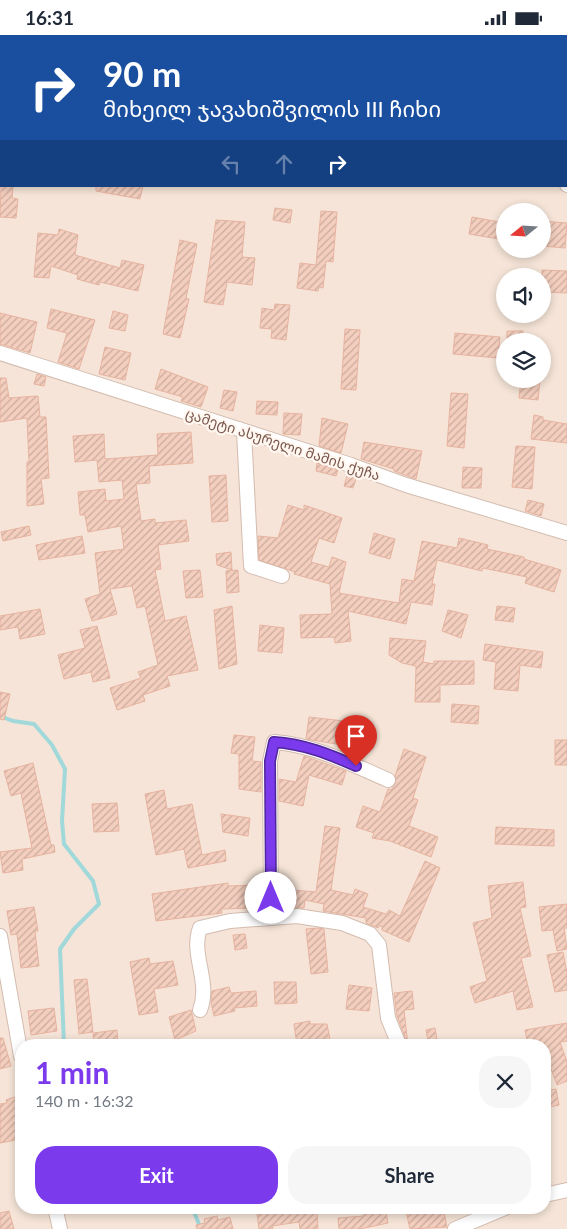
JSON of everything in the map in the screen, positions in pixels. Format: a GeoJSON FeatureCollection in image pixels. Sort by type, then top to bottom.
{"type":"FeatureCollection","features":[{"type":"Feature","properties":{"kind":"street","name":"ცამეტი ასურელი მამის ქუჩა"},"geometry":{"type":"LineString","coordinates":[[0,353],[52,368],[244,432],[351,465],[406,485],[466,501],[567,533]]}},
{"type":"Feature","properties":{"kind":"street"},"geometry":{"type":"LineString","coordinates":[[244,432],[251,566],[282,577]]}},
{"type":"Feature","properties":{"kind":"street"},"geometry":{"type":"LineString","coordinates":[[271,917],[270,761],[274,742],[294,744],[323,752],[388,780]]}},
{"type":"Feature","properties":{"kind":"street"},"geometry":{"type":"LineString","coordinates":[[200,1010],[205,997],[196,937],[200,927],[271,917],[297,916],[342,923],[370,934],[379,945],[388,1017],[397,1039]]}},
{"type":"Feature","properties":{"kind":"street"},"geometry":{"type":"LineString","coordinates":[[0,936],[18,1039]]}},
{"type":"Feature","properties":{"kind":"street"},"geometry":{"type":"LineString","coordinates":[[551,1193],[567,1189]]}},
{"type":"Feature","properties":{"kind":"street"},"geometry":{"type":"LineString","coordinates":[[57,1214],[60,1229]]}},
{"type":"Feature","properties":{"kind":"street"},"geometry":{"type":"LineString","coordinates":[[455,1229],[490,1214]]}},
{"type":"Feature","properties":{"kind":"shaded area"},"geometry":{"type":"Polygon","coordinates":[[[0,187],[567,187],[567,1229],[0,1229],[0,187]]]}},
{"type":"Feature","properties":{"kind":"building"},"geometry":{"type":"Polygon","coordinates":[[[1,187],[13,187],[12,198],[18,199],[16,218],[0,217],[1,187]]]}},
{"type":"Feature","properties":{"kind":"building"},"geometry":{"type":"Polygon","coordinates":[[[96,187],[143,187],[140,199],[96,191],[96,187]]]}},
{"type":"Feature","properties":{"kind":"building"},"geometry":{"type":"Polygon","coordinates":[[[275,208],[292,210],[290,223],[273,220],[275,208]]]}},
{"type":"Feature","properties":{"kind":"building"},"geometry":{"type":"Polygon","coordinates":[[[321,211],[337,212],[333,262],[326,261],[323,288],[319,287],[318,291],[297,288],[300,263],[316,265],[321,211]]]}},
{"type":"Feature","properties":{"kind":"building"},"geometry":{"type":"Polygon","coordinates":[[[472,217],[496,221],[496,238],[469,234],[472,217]]]}},
{"type":"Feature","properties":{"kind":"building"},"geometry":{"type":"Polygon","coordinates":[[[216,220],[245,222],[242,257],[255,258],[252,285],[227,282],[223,305],[204,302],[216,220]]]}},
{"type":"Feature","properties":{"kind":"building"},"geometry":{"type":"Polygon","coordinates":[[[551,222],[567,223],[565,248],[551,247],[551,222]]]}},
{"type":"Feature","properties":{"kind":"building"},"geometry":{"type":"Polygon","coordinates":[[[59,229],[78,235],[75,255],[120,268],[122,260],[144,265],[138,291],[100,282],[99,285],[77,279],[78,275],[51,266],[49,278],[34,277],[38,233],[58,235],[59,229]]]}},
{"type":"Feature","properties":{"kind":"building"},"geometry":{"type":"Polygon","coordinates":[[[180,240],[197,244],[186,298],[189,299],[180,338],[163,334],[180,240]]]}},
{"type":"Feature","properties":{"kind":"building"},"geometry":{"type":"Polygon","coordinates":[[[551,270],[567,271],[567,293],[551,292],[551,270]]]}},
{"type":"Feature","properties":{"kind":"building"},"geometry":{"type":"Polygon","coordinates":[[[275,304],[290,305],[286,340],[271,338],[272,329],[260,328],[262,308],[274,310],[275,304]]]}},
{"type":"Feature","properties":{"kind":"building"},"geometry":{"type":"Polygon","coordinates":[[[51,309],[95,320],[79,369],[58,362],[67,333],[47,328],[51,309]]]}},
{"type":"Feature","properties":{"kind":"building"},"geometry":{"type":"Polygon","coordinates":[[[113,311],[128,315],[125,331],[109,328],[113,311]]]}},
{"type":"Feature","properties":{"kind":"building"},"geometry":{"type":"Polygon","coordinates":[[[0,313],[37,322],[30,353],[0,344],[0,313]]]}},
{"type":"Feature","properties":{"kind":"building"},"geometry":{"type":"Polygon","coordinates":[[[345,329],[360,330],[356,390],[341,389],[345,329]]]}},
{"type":"Feature","properties":{"kind":"building"},"geometry":{"type":"Polygon","coordinates":[[[507,331],[523,331],[523,333],[507,333],[507,331]]]}},
{"type":"Feature","properties":{"kind":"building"},"geometry":{"type":"Polygon","coordinates":[[[455,333],[496,337],[496,358],[453,354],[455,333]]]}},
{"type":"Feature","properties":{"kind":"building"},"geometry":{"type":"Polygon","coordinates":[[[105,347],[131,353],[125,380],[99,374],[105,347]]]}},
{"type":"Feature","properties":{"kind":"building"},"geometry":{"type":"Polygon","coordinates":[[[161,369],[208,387],[201,407],[181,401],[183,397],[155,389],[161,369]]]}},
{"type":"Feature","properties":{"kind":"building"},"geometry":{"type":"Polygon","coordinates":[[[37,374],[46,377],[44,386],[34,384],[37,374]]]}},
{"type":"Feature","properties":{"kind":"building"},"geometry":{"type":"Polygon","coordinates":[[[0,378],[6,378],[9,398],[38,396],[40,417],[46,417],[49,478],[41,479],[44,504],[27,506],[27,462],[29,462],[27,418],[0,422],[0,378]]]}},
{"type":"Feature","properties":{"kind":"building"},"geometry":{"type":"Polygon","coordinates":[[[520,388],[539,388],[538,400],[519,398],[520,388]]]}},
{"type":"Feature","properties":{"kind":"building"},"geometry":{"type":"Polygon","coordinates":[[[224,390],[237,392],[233,411],[220,408],[224,390]]]}},
{"type":"Feature","properties":{"kind":"building"},"geometry":{"type":"Polygon","coordinates":[[[451,393],[468,394],[464,448],[447,446],[451,393]]]}},
{"type":"Feature","properties":{"kind":"building"},"geometry":{"type":"Polygon","coordinates":[[[257,401],[278,402],[277,415],[256,414],[257,401]]]}},
{"type":"Feature","properties":{"kind":"building"},"geometry":{"type":"Polygon","coordinates":[[[284,413],[302,414],[300,435],[283,434],[284,413]]]}},
{"type":"Feature","properties":{"kind":"building"},"geometry":{"type":"Polygon","coordinates":[[[534,415],[543,417],[543,420],[567,424],[567,443],[531,439],[534,415]]]}},
{"type":"Feature","properties":{"kind":"building"},"geometry":{"type":"Polygon","coordinates":[[[322,418],[348,424],[341,453],[319,446],[322,418]]]}},
{"type":"Feature","properties":{"kind":"building"},"geometry":{"type":"Polygon","coordinates":[[[191,432],[193,463],[149,466],[150,483],[136,484],[141,521],[155,519],[155,523],[186,520],[189,541],[158,545],[161,569],[155,570],[165,621],[186,616],[198,670],[167,676],[170,686],[143,695],[145,701],[117,710],[110,688],[141,678],[138,672],[158,665],[145,606],[137,608],[132,586],[110,589],[117,614],[92,621],[85,599],[100,594],[95,553],[124,549],[121,526],[88,532],[85,515],[80,515],[78,492],[105,489],[106,501],[124,499],[122,480],[99,482],[97,460],[75,462],[73,436],[104,434],[105,459],[158,455],[157,434],[191,432]]]}},
{"type":"Feature","properties":{"kind":"building"},"geometry":{"type":"Polygon","coordinates":[[[364,442],[422,451],[416,479],[394,471],[394,469],[361,459],[364,442]]]}},
{"type":"Feature","properties":{"kind":"building"},"geometry":{"type":"Polygon","coordinates":[[[516,446],[535,447],[532,489],[512,487],[516,446]]]}},
{"type":"Feature","properties":{"kind":"building"},"geometry":{"type":"Polygon","coordinates":[[[317,463],[338,470],[336,476],[316,471],[317,463]]]}},
{"type":"Feature","properties":{"kind":"building"},"geometry":{"type":"Polygon","coordinates":[[[463,467],[482,468],[481,488],[462,488],[463,467]]]}},
{"type":"Feature","properties":{"kind":"building"},"geometry":{"type":"Polygon","coordinates":[[[348,473],[357,476],[353,488],[344,486],[348,473]]]}},
{"type":"Feature","properties":{"kind":"building"},"geometry":{"type":"Polygon","coordinates":[[[226,475],[228,521],[212,522],[209,476],[226,475]]]}},
{"type":"Feature","properties":{"kind":"building"},"geometry":{"type":"Polygon","coordinates":[[[528,500],[544,504],[541,516],[525,511],[528,500]]]}},
{"type":"Feature","properties":{"kind":"building"},"geometry":{"type":"Polygon","coordinates":[[[288,505],[304,510],[304,505],[342,518],[334,543],[319,538],[311,562],[329,567],[332,557],[346,562],[339,593],[399,603],[402,579],[414,581],[422,541],[457,548],[459,538],[488,545],[487,549],[524,557],[524,559],[561,570],[554,592],[525,583],[527,577],[483,568],[482,571],[437,560],[432,584],[435,584],[432,605],[411,602],[406,624],[348,611],[351,641],[335,643],[334,637],[301,638],[300,615],[332,614],[330,584],[294,574],[295,572],[259,560],[258,536],[278,538],[288,505]]]}},
{"type":"Feature","properties":{"kind":"building"},"geometry":{"type":"Polygon","coordinates":[[[29,526],[31,535],[3,541],[1,532],[29,526]]]}},
{"type":"Feature","properties":{"kind":"building"},"geometry":{"type":"Polygon","coordinates":[[[374,533],[395,539],[390,559],[369,553],[374,533]]]}},
{"type":"Feature","properties":{"kind":"building"},"geometry":{"type":"Polygon","coordinates":[[[82,536],[85,553],[39,560],[36,545],[82,536]]]}},
{"type":"Feature","properties":{"kind":"building"},"geometry":{"type":"Polygon","coordinates":[[[231,552],[232,570],[217,565],[216,554],[231,552]]]}},
{"type":"Feature","properties":{"kind":"building"},"geometry":{"type":"Polygon","coordinates":[[[200,570],[203,597],[186,598],[183,571],[200,570]]]}},
{"type":"Feature","properties":{"kind":"building"},"geometry":{"type":"Polygon","coordinates":[[[238,570],[239,592],[227,593],[226,571],[238,570]]]}},
{"type":"Feature","properties":{"kind":"building"},"geometry":{"type":"Polygon","coordinates":[[[232,606],[237,664],[219,669],[214,610],[232,606]]]}},
{"type":"Feature","properties":{"kind":"building"},"geometry":{"type":"Polygon","coordinates":[[[497,606],[515,608],[513,622],[495,620],[497,606]]]}},
{"type":"Feature","properties":{"kind":"building"},"geometry":{"type":"Polygon","coordinates":[[[40,609],[45,634],[20,639],[18,627],[0,630],[0,616],[40,609]]]}},
{"type":"Feature","properties":{"kind":"building"},"geometry":{"type":"Polygon","coordinates":[[[448,610],[468,615],[461,638],[442,631],[448,610]]]}},
{"type":"Feature","properties":{"kind":"building"},"geometry":{"type":"Polygon","coordinates":[[[260,625],[284,628],[282,653],[258,651],[260,625]]]}},
{"type":"Feature","properties":{"kind":"building"},"geometry":{"type":"Polygon","coordinates":[[[97,626],[110,678],[93,682],[91,672],[64,679],[58,655],[85,648],[80,630],[97,626]]]}},
{"type":"Feature","properties":{"kind":"building"},"geometry":{"type":"Polygon","coordinates":[[[390,638],[426,641],[423,662],[434,664],[434,661],[474,661],[474,684],[440,685],[440,702],[415,702],[416,666],[402,663],[389,655],[390,638]]]}},
{"type":"Feature","properties":{"kind":"building"},"geometry":{"type":"Polygon","coordinates":[[[485,644],[543,652],[541,668],[520,665],[518,691],[494,689],[496,662],[483,660],[485,644]]]}},
{"type":"Feature","properties":{"kind":"building"},"geometry":{"type":"Polygon","coordinates":[[[0,692],[10,694],[4,720],[0,719],[0,692]]]}},
{"type":"Feature","properties":{"kind":"building"},"geometry":{"type":"Polygon","coordinates":[[[452,704],[479,706],[478,724],[451,722],[452,704]]]}},
{"type":"Feature","properties":{"kind":"building"},"geometry":{"type":"Polygon","coordinates":[[[309,717],[344,721],[342,745],[306,739],[309,717]]]}},
{"type":"Feature","properties":{"kind":"building"},"geometry":{"type":"Polygon","coordinates":[[[234,735],[255,737],[252,761],[261,762],[261,792],[239,789],[239,754],[231,753],[234,735]]]}},
{"type":"Feature","properties":{"kind":"building"},"geometry":{"type":"Polygon","coordinates":[[[555,740],[567,740],[567,765],[555,765],[555,740]]]}},
{"type":"Feature","properties":{"kind":"building"},"geometry":{"type":"Polygon","coordinates":[[[404,749],[426,757],[413,798],[418,800],[409,826],[438,837],[431,857],[390,841],[372,838],[374,833],[356,827],[363,806],[380,812],[388,789],[391,790],[396,783],[395,776],[404,749]]]}},
{"type":"Feature","properties":{"kind":"building"},"geometry":{"type":"Polygon","coordinates":[[[304,756],[346,771],[342,785],[309,775],[303,806],[279,801],[279,779],[296,782],[304,756]]]}},
{"type":"Feature","properties":{"kind":"building"},"geometry":{"type":"Polygon","coordinates":[[[33,763],[51,845],[54,845],[55,852],[22,859],[23,870],[3,873],[0,852],[32,848],[21,793],[11,796],[4,771],[33,763]]]}},
{"type":"Feature","properties":{"kind":"building"},"geometry":{"type":"Polygon","coordinates":[[[164,790],[167,809],[192,804],[202,855],[225,850],[226,861],[188,868],[184,849],[156,855],[145,794],[164,790]]]}},
{"type":"Feature","properties":{"kind":"building"},"geometry":{"type":"Polygon","coordinates":[[[117,803],[119,831],[94,832],[92,804],[117,803]]]}},
{"type":"Feature","properties":{"kind":"building"},"geometry":{"type":"Polygon","coordinates":[[[221,814],[250,818],[248,836],[223,832],[221,814]]]}},
{"type":"Feature","properties":{"kind":"building"},"geometry":{"type":"Polygon","coordinates":[[[325,826],[340,828],[331,890],[353,895],[355,889],[368,894],[363,907],[386,914],[389,910],[400,916],[425,861],[440,868],[409,942],[382,930],[382,926],[378,928],[366,923],[366,918],[323,911],[324,904],[305,900],[304,908],[281,908],[282,889],[316,892],[325,826]]]}},
{"type":"Feature","properties":{"kind":"building"},"geometry":{"type":"Polygon","coordinates":[[[496,827],[554,830],[554,846],[495,844],[496,827]]]}},
{"type":"Feature","properties":{"kind":"building"},"geometry":{"type":"Polygon","coordinates":[[[523,882],[526,907],[520,908],[531,956],[521,958],[533,1007],[517,1010],[513,991],[475,1003],[470,987],[487,981],[473,923],[492,918],[488,886],[523,882]]]}},
{"type":"Feature","properties":{"kind":"building"},"geometry":{"type":"Polygon","coordinates":[[[228,883],[228,886],[255,885],[256,908],[221,909],[222,913],[156,921],[152,894],[228,883]]]}},
{"type":"Feature","properties":{"kind":"building"},"geometry":{"type":"Polygon","coordinates":[[[567,904],[567,928],[564,928],[567,949],[557,951],[553,930],[542,931],[539,907],[567,904]]]}},
{"type":"Feature","properties":{"kind":"building"},"geometry":{"type":"Polygon","coordinates":[[[34,907],[38,931],[35,931],[39,966],[21,968],[17,934],[11,935],[7,911],[34,907]]]}},
{"type":"Feature","properties":{"kind":"building"},"geometry":{"type":"Polygon","coordinates":[[[306,929],[324,929],[328,972],[311,974],[306,929]]]}},
{"type":"Feature","properties":{"kind":"building"},"geometry":{"type":"Polygon","coordinates":[[[245,934],[247,948],[235,950],[233,935],[245,934]]]}},
{"type":"Feature","properties":{"kind":"building"},"geometry":{"type":"Polygon","coordinates":[[[563,952],[567,973],[567,990],[555,992],[547,955],[563,952]]]}},
{"type":"Feature","properties":{"kind":"building"},"geometry":{"type":"Polygon","coordinates":[[[149,958],[150,964],[173,961],[178,985],[154,989],[158,1012],[139,1015],[130,962],[149,958]]]}},
{"type":"Feature","properties":{"kind":"building"},"geometry":{"type":"Polygon","coordinates":[[[87,979],[93,1032],[79,1034],[74,980],[87,979]]]}},
{"type":"Feature","properties":{"kind":"building"},"geometry":{"type":"Polygon","coordinates":[[[274,982],[296,982],[297,1003],[275,1004],[274,982]]]}},
{"type":"Feature","properties":{"kind":"building"},"geometry":{"type":"Polygon","coordinates":[[[349,985],[372,988],[369,1011],[346,1009],[349,985]]]}},
{"type":"Feature","properties":{"kind":"building"},"geometry":{"type":"Polygon","coordinates":[[[229,987],[231,993],[256,991],[257,1006],[234,1008],[235,1011],[214,1016],[211,1003],[212,991],[229,987]]]}},
{"type":"Feature","properties":{"kind":"building"},"geometry":{"type":"Polygon","coordinates":[[[412,991],[414,1009],[404,1010],[407,1039],[397,1016],[394,993],[412,991]]]}},
{"type":"Feature","properties":{"kind":"building"},"geometry":{"type":"Polygon","coordinates":[[[54,1008],[57,1031],[31,1035],[28,1011],[54,1008]]]}},
{"type":"Feature","properties":{"kind":"building"},"geometry":{"type":"Polygon","coordinates":[[[191,1010],[196,1031],[175,1039],[169,1017],[191,1010]]]}},
{"type":"Feature","properties":{"kind":"building"},"geometry":{"type":"Polygon","coordinates":[[[310,1021],[310,1024],[327,1024],[330,1039],[296,1039],[294,1024],[310,1021]]]}},
{"type":"Feature","properties":{"kind":"building"},"geometry":{"type":"Polygon","coordinates":[[[567,1023],[567,1041],[560,1042],[567,1062],[567,1081],[557,1085],[551,1069],[551,1039],[527,1039],[525,1030],[567,1023]]]}},
{"type":"Feature","properties":{"kind":"building"},"geometry":{"type":"Polygon","coordinates":[[[435,1028],[437,1039],[428,1039],[426,1030],[435,1028]]]}},
{"type":"Feature","properties":{"kind":"building"},"geometry":{"type":"Polygon","coordinates":[[[117,1030],[118,1039],[94,1039],[93,1033],[117,1030]]]}},
{"type":"Feature","properties":{"kind":"building"},"geometry":{"type":"Polygon","coordinates":[[[0,1038],[3,1038],[11,1066],[0,1069],[0,1038]]]}},
{"type":"Feature","properties":{"kind":"building"},"geometry":{"type":"Polygon","coordinates":[[[556,1089],[559,1105],[551,1107],[551,1090],[556,1089]]]}},
{"type":"Feature","properties":{"kind":"building"},"geometry":{"type":"Polygon","coordinates":[[[15,1097],[15,1140],[0,1143],[0,1104],[7,1103],[6,1100],[15,1097]]]}},
{"type":"Feature","properties":{"kind":"building"},"geometry":{"type":"Polygon","coordinates":[[[9,1211],[14,1229],[0,1229],[0,1213],[9,1211]]]}},
{"type":"Feature","properties":{"kind":"building"},"geometry":{"type":"Polygon","coordinates":[[[257,1214],[317,1214],[318,1229],[300,1229],[299,1222],[272,1226],[273,1229],[259,1229],[257,1214]]]}},
{"type":"Feature","properties":{"kind":"building"},"geometry":{"type":"Polygon","coordinates":[[[364,1214],[386,1214],[388,1223],[360,1229],[339,1229],[338,1218],[364,1216],[364,1214]]]}},
{"type":"Feature","properties":{"kind":"building"},"geometry":{"type":"Polygon","coordinates":[[[407,1214],[444,1214],[447,1227],[410,1229],[407,1214]]]}},
{"type":"Feature","properties":{"kind":"building"},"geometry":{"type":"Polygon","coordinates":[[[217,1216],[218,1220],[230,1217],[233,1229],[197,1229],[196,1225],[205,1223],[204,1219],[217,1216]]]}},
{"type":"Feature","properties":{"kind":"waterway"},"geometry":{"type":"LineString","coordinates":[[0,716],[13,721],[34,724],[52,745],[65,769],[62,821],[64,844],[93,881],[99,904],[74,929],[60,949],[64,1039]]}},
{"type":"Feature","properties":{"kind":"waterway"},"geometry":{"type":"LineString","coordinates":[[195,1214],[201,1229]]}},
{"type":"Feature","properties":{"kind":"route"},"geometry":{"type":"LineString","coordinates":[[271,898],[270,761],[274,742],[294,744],[323,752],[356,766]]}}]}
